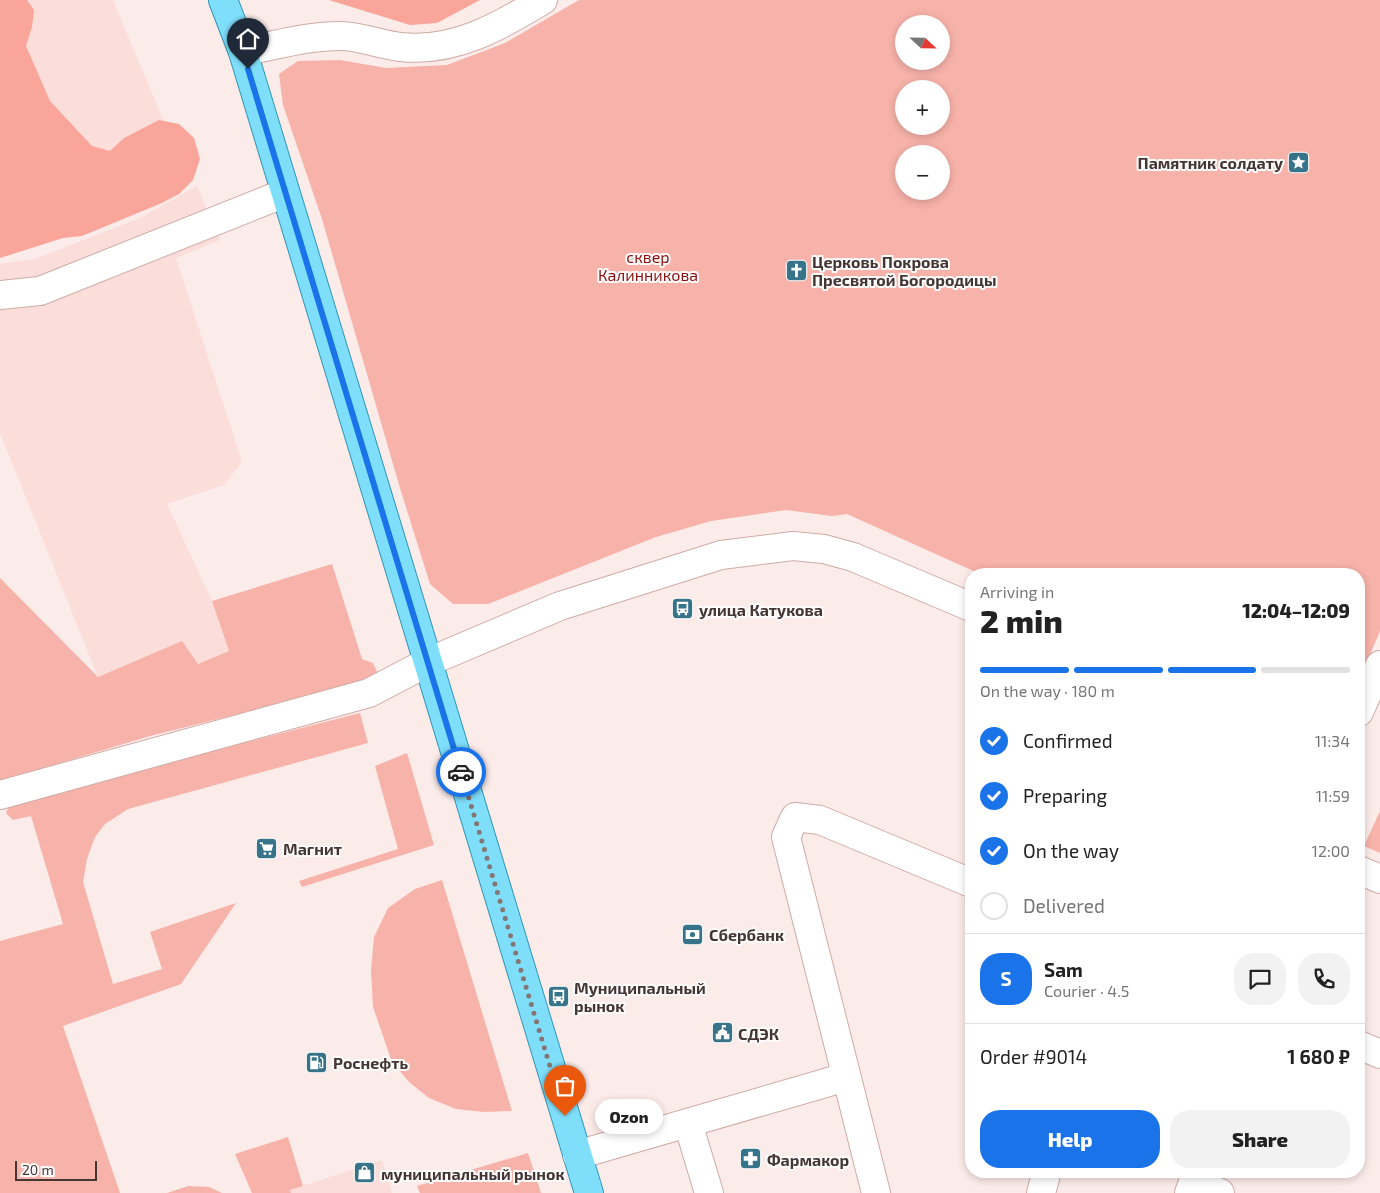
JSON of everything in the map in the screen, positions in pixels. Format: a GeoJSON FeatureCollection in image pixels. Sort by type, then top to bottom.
{"type":"FeatureCollection","features":[{"type":"Feature","properties":{"kind":"main road"},"geometry":{"type":"LineString","coordinates":[[224,0],[242,52],[589,1193]]}},
{"type":"Feature","properties":{"kind":"street"},"geometry":{"type":"LineString","coordinates":[[242,52],[296,41],[342,36],[402,47],[439,46],[500,26],[544,0]]}},
{"type":"Feature","properties":{"kind":"street"},"geometry":{"type":"LineString","coordinates":[[0,295],[40,291],[285,193]]}},
{"type":"Feature","properties":{"kind":"street"},"geometry":{"type":"LineString","coordinates":[[0,795],[370,692],[428,662],[560,606],[721,555],[793,546],[824,549],[854,557],[965,604]]}},
{"type":"Feature","properties":{"kind":"street"},"geometry":{"type":"LineString","coordinates":[[1365,699],[1380,665]]}},
{"type":"Feature","properties":{"kind":"street"},"geometry":{"type":"LineString","coordinates":[[876,1193],[786,837],[796,817],[820,820],[965,880]]}},
{"type":"Feature","properties":{"kind":"street"},"geometry":{"type":"LineString","coordinates":[[1365,873],[1380,879]]}},
{"type":"Feature","properties":{"kind":"street"},"geometry":{"type":"LineString","coordinates":[[1365,1048],[1380,1054]]}},
{"type":"Feature","properties":{"kind":"street"},"geometry":{"type":"LineString","coordinates":[[577,1155],[846,1077]]}},
{"type":"Feature","properties":{"kind":"street"},"geometry":{"type":"LineString","coordinates":[[688,1123],[709,1193]]}},
{"type":"Feature","properties":{"kind":"street"},"geometry":{"type":"LineString","coordinates":[[1042,1193],[1045,1178]]}},
{"type":"Feature","properties":{"kind":"street"},"geometry":{"type":"LineString","coordinates":[[1189,1193],[1193,1182],[1220,1193]]}},
{"type":"Feature","properties":{"kind":"shaded area"},"geometry":{"type":"Polygon","coordinates":[[[0,0],[113,0],[179,158],[0,200],[0,0]]]}},
{"type":"Feature","properties":{"kind":"shaded area"},"geometry":{"type":"Polygon","coordinates":[[[0,0],[27,0],[34,10],[32,27],[26,46],[50,101],[92,146],[110,151],[124,138],[159,120],[179,124],[194,138],[200,159],[193,180],[179,194],[162,203],[82,236],[63,238],[0,258],[0,0]]]}},
{"type":"Feature","properties":{"kind":"shaded area"},"geometry":{"type":"Polygon","coordinates":[[[329,0],[480,0],[437,23],[410,25],[329,0]]]}},
{"type":"Feature","properties":{"kind":"shaded area"},"geometry":{"type":"Polygon","coordinates":[[[197,186],[220,240],[176,258],[242,462],[224,485],[167,504],[212,601],[229,651],[198,664],[182,641],[98,677],[0,433],[0,264],[35,259],[140,218],[197,186]]]}},
{"type":"Feature","properties":{"kind":"shaded area","name":"муниципальный рынок"},"geometry":{"type":"Polygon","coordinates":[[[382,1160],[392,1193],[291,1193],[290,1190],[382,1160]]]}},
{"type":"Feature","properties":{"kind":"green space","name":"сквер Калинникова"},"geometry":{"type":"Polygon","coordinates":[[[579,0],[1380,0],[1380,631],[1365,666],[1365,568],[967,568],[847,514],[832,516],[786,510],[711,521],[656,537],[488,604],[453,604],[430,584],[400,488],[322,219],[283,105],[279,74],[298,61],[340,60],[386,68],[447,65],[505,43],[579,0]]]}},
{"type":"Feature","properties":{"kind":"green space"},"geometry":{"type":"Polygon","coordinates":[[[332,564],[362,659],[373,663],[377,672],[374,680],[150,736],[0,781],[0,578],[98,677],[182,641],[198,664],[229,651],[212,601],[332,564]]]}},
{"type":"Feature","properties":{"kind":"green space"},"geometry":{"type":"Polygon","coordinates":[[[360,713],[368,743],[128,809],[105,824],[95,837],[87,859],[83,882],[113,984],[162,969],[150,932],[236,903],[181,984],[63,1026],[120,1193],[0,1193],[0,941],[63,924],[31,816],[13,820],[6,813],[10,803],[360,713]]]}},
{"type":"Feature","properties":{"kind":"green space"},"geometry":{"type":"Polygon","coordinates":[[[407,753],[434,845],[302,887],[299,881],[398,849],[375,766],[407,753]]]}},
{"type":"Feature","properties":{"kind":"green space"},"geometry":{"type":"Polygon","coordinates":[[[1380,811],[1380,853],[1365,846],[1380,811]]]}},
{"type":"Feature","properties":{"kind":"green space"},"geometry":{"type":"Polygon","coordinates":[[[442,880],[512,1111],[484,1112],[456,1109],[429,1098],[409,1082],[392,1062],[373,1007],[371,971],[374,937],[388,908],[415,889],[442,880]]]}},
{"type":"Feature","properties":{"kind":"green space"},"geometry":{"type":"Polygon","coordinates":[[[288,1137],[303,1186],[290,1190],[291,1193],[252,1193],[235,1154],[288,1137]]]}},
{"type":"Feature","properties":{"kind":"green space"},"geometry":{"type":"Polygon","coordinates":[[[528,1153],[541,1193],[420,1193],[417,1186],[528,1153]]]}},
{"type":"Feature","properties":{"kind":"green space"},"geometry":{"type":"Polygon","coordinates":[[[188,1186],[209,1187],[222,1193],[167,1193],[188,1186]]]}},
{"type":"Feature","properties":{"kind":"way so far"},"geometry":{"type":"LineString","coordinates":[[461,772],[565,1116]]}},
{"type":"Feature","properties":{"kind":"place","name":"Памятник солдату"},"geometry":{"type":"Point","coordinates":[1299,162]}},
{"type":"Feature","properties":{"kind":"place","name":"Церковь Покрова Пресвятой Богородицы"},"geometry":{"type":"Point","coordinates":[796,270]}},
{"type":"Feature","properties":{"kind":"place","name":"улица Катукова"},"geometry":{"type":"Point","coordinates":[683,609]}},
{"type":"Feature","properties":{"kind":"place","name":"Магнит"},"geometry":{"type":"Point","coordinates":[267,848]}},
{"type":"Feature","properties":{"kind":"place","name":"Сбербанк"},"geometry":{"type":"Point","coordinates":[693,934]}},
{"type":"Feature","properties":{"kind":"place","name":"Муниципальный рынок"},"geometry":{"type":"Point","coordinates":[558,996]}},
{"type":"Feature","properties":{"kind":"place","name":"СДЭК"},"geometry":{"type":"Point","coordinates":[722,1033]}},
{"type":"Feature","properties":{"kind":"place","name":"Роснефть"},"geometry":{"type":"Point","coordinates":[317,1062]}},
{"type":"Feature","properties":{"kind":"place","name":"Ozon"},"geometry":{"type":"Point","coordinates":[565,1116]}},
{"type":"Feature","properties":{"kind":"place","name":"Фармакор"},"geometry":{"type":"Point","coordinates":[751,1159]}},
{"type":"Feature","properties":{"kind":"place","name":"муниципальный рынок"},"geometry":{"type":"Point","coordinates":[365,1173]}},
{"type":"Feature","properties":{"kind":"route"},"geometry":{"type":"LineString","coordinates":[[248,69],[461,772]]}}]}
